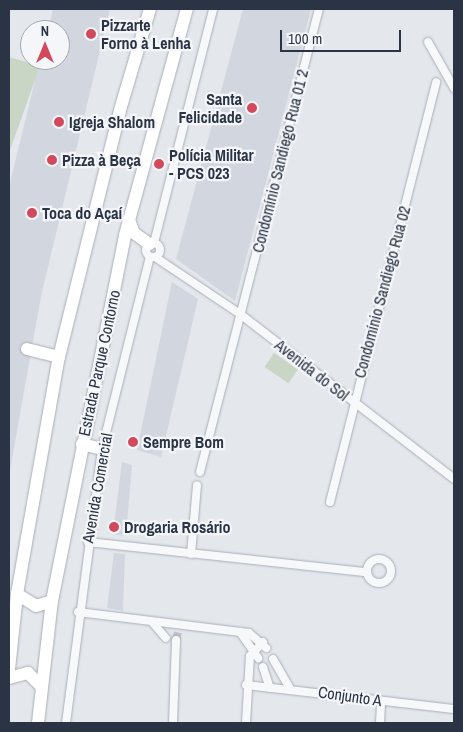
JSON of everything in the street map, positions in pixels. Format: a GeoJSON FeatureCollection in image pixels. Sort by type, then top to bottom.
{"type":"FeatureCollection","features":[{"type":"Feature","properties":{"kind":"highway"},"geometry":{"type":"LineString","coordinates":[[9,669],[17,594],[59,357],[120,110],[150,9]]}},
{"type":"Feature","properties":{"kind":"highway","name":"Estrada Parque Contorno"},"geometry":{"type":"LineString","coordinates":[[38,723],[52,601],[122,250],[187,9]]}},
{"type":"Feature","properties":{"kind":"highway"},"geometry":{"type":"LineString","coordinates":[[129,220],[134,233],[152,250]]}},
{"type":"Feature","properties":{"kind":"highway"},"geometry":{"type":"LineString","coordinates":[[122,250],[152,250]]}},
{"type":"Feature","properties":{"kind":"highway"},"geometry":{"type":"LineString","coordinates":[[27,349],[59,357]]}},
{"type":"Feature","properties":{"kind":"highway"},"geometry":{"type":"LineString","coordinates":[[82,444],[102,449]]}},
{"type":"Feature","properties":{"kind":"highway"},"geometry":{"type":"LineString","coordinates":[[17,594],[36,606],[52,601]]}},
{"type":"Feature","properties":{"kind":"highway"},"geometry":{"type":"LineString","coordinates":[[9,678],[28,673],[41,686]]}},
{"type":"Feature","properties":{"kind":"street","name":"Avenida Comercial"},"geometry":{"type":"LineString","coordinates":[[66,723],[78,612],[102,449],[213,9]]}},
{"type":"Feature","properties":{"kind":"street","name":"Condomínio Sandiego Rua 01 2"},"geometry":{"type":"LineString","coordinates":[[200,472],[319,9]]}},
{"type":"Feature","properties":{"kind":"street"},"geometry":{"type":"LineString","coordinates":[[428,42],[454,88]]}},
{"type":"Feature","properties":{"kind":"street","name":"Condomínio Sandiego Rua 02"},"geometry":{"type":"LineString","coordinates":[[330,502],[436,82]]}},
{"type":"Feature","properties":{"kind":"street","name":"Avenida do Sol"},"geometry":{"type":"LineString","coordinates":[[152,250],[167,264],[240,314],[454,479]]}},
{"type":"Feature","properties":{"kind":"street"},"geometry":{"type":"LineString","coordinates":[[191,554],[197,485]]}},
{"type":"Feature","properties":{"kind":"street"},"geometry":{"type":"LineString","coordinates":[[88,542],[366,572]]}},
{"type":"Feature","properties":{"kind":"street"},"geometry":{"type":"LineString","coordinates":[[78,612],[152,622],[173,637],[240,632],[264,645],[253,649]]}},
{"type":"Feature","properties":{"kind":"street"},"geometry":{"type":"LineString","coordinates":[[152,622],[173,637]]}},
{"type":"Feature","properties":{"kind":"street"},"geometry":{"type":"LineString","coordinates":[[240,632],[258,658]]}},
{"type":"Feature","properties":{"kind":"street"},"geometry":{"type":"LineString","coordinates":[[173,637],[173,723]]}},
{"type":"Feature","properties":{"kind":"street"},"geometry":{"type":"LineString","coordinates":[[246,723],[246,685],[253,649]]}},
{"type":"Feature","properties":{"kind":"street"},"geometry":{"type":"LineString","coordinates":[[273,659],[290,688]]}},
{"type":"Feature","properties":{"kind":"street"},"geometry":{"type":"LineString","coordinates":[[263,667],[270,688]]}},
{"type":"Feature","properties":{"kind":"street","name":"Conjunto A"},"geometry":{"type":"LineString","coordinates":[[246,685],[290,688],[454,710]]}},
{"type":"Feature","properties":{"kind":"street"},"geometry":{"type":"LineString","coordinates":[[380,723],[381,701]]}},
{"type":"Feature","properties":{"kind":"shaded area"},"geometry":{"type":"Polygon","coordinates":[[[53,9],[110,9],[41,296],[9,476],[9,187],[38,70],[70,70],[70,20],[50,20],[53,9]]]}},
{"type":"Feature","properties":{"kind":"shaded area"},"geometry":{"type":"Polygon","coordinates":[[[243,9],[311,9],[235,301],[176,259],[243,9]]]}},
{"type":"Feature","properties":{"kind":"shaded area"},"geometry":{"type":"Polygon","coordinates":[[[172,282],[198,299],[161,457],[137,450],[172,282]]]}},
{"type":"Feature","properties":{"kind":"shaded area"},"geometry":{"type":"Polygon","coordinates":[[[122,462],[132,465],[126,536],[113,534],[122,462]]]}},
{"type":"Feature","properties":{"kind":"shaded area"},"geometry":{"type":"Polygon","coordinates":[[[114,553],[125,554],[123,611],[107,608],[114,553]]]}},
{"type":"Feature","properties":{"kind":"green space"},"geometry":{"type":"Polygon","coordinates":[[[9,57],[20,60],[20,70],[39,70],[9,153],[9,57]]]}},
{"type":"Feature","properties":{"kind":"green space"},"geometry":{"type":"Polygon","coordinates":[[[274,353],[298,369],[289,383],[264,367],[274,353]]]}},
{"type":"Feature","properties":{"kind":"tunnel"},"geometry":{"type":"LineString","coordinates":[[176,640],[178,632]]}},
{"type":"Feature","properties":{"kind":"place","name":"Pizzarte Forno à Lenha"},"geometry":{"type":"Point","coordinates":[91,34]}},
{"type":"Feature","properties":{"kind":"place","name":"Santa Felicidade"},"geometry":{"type":"Point","coordinates":[252,108]}},
{"type":"Feature","properties":{"kind":"place","name":"Igreja Shalom"},"geometry":{"type":"Point","coordinates":[59,122]}},
{"type":"Feature","properties":{"kind":"place","name":"Pizza à Beça"},"geometry":{"type":"Point","coordinates":[52,160]}},
{"type":"Feature","properties":{"kind":"place","name":"Polícia Militar - PCS 023"},"geometry":{"type":"Point","coordinates":[159,164]}},
{"type":"Feature","properties":{"kind":"place","name":"Toca do Açaí"},"geometry":{"type":"Point","coordinates":[32,213]}},
{"type":"Feature","properties":{"kind":"place","name":"Sempre Bom"},"geometry":{"type":"Point","coordinates":[133,442]}},
{"type":"Feature","properties":{"kind":"place","name":"Drogaria Rosário"},"geometry":{"type":"Point","coordinates":[114,527]}}]}
